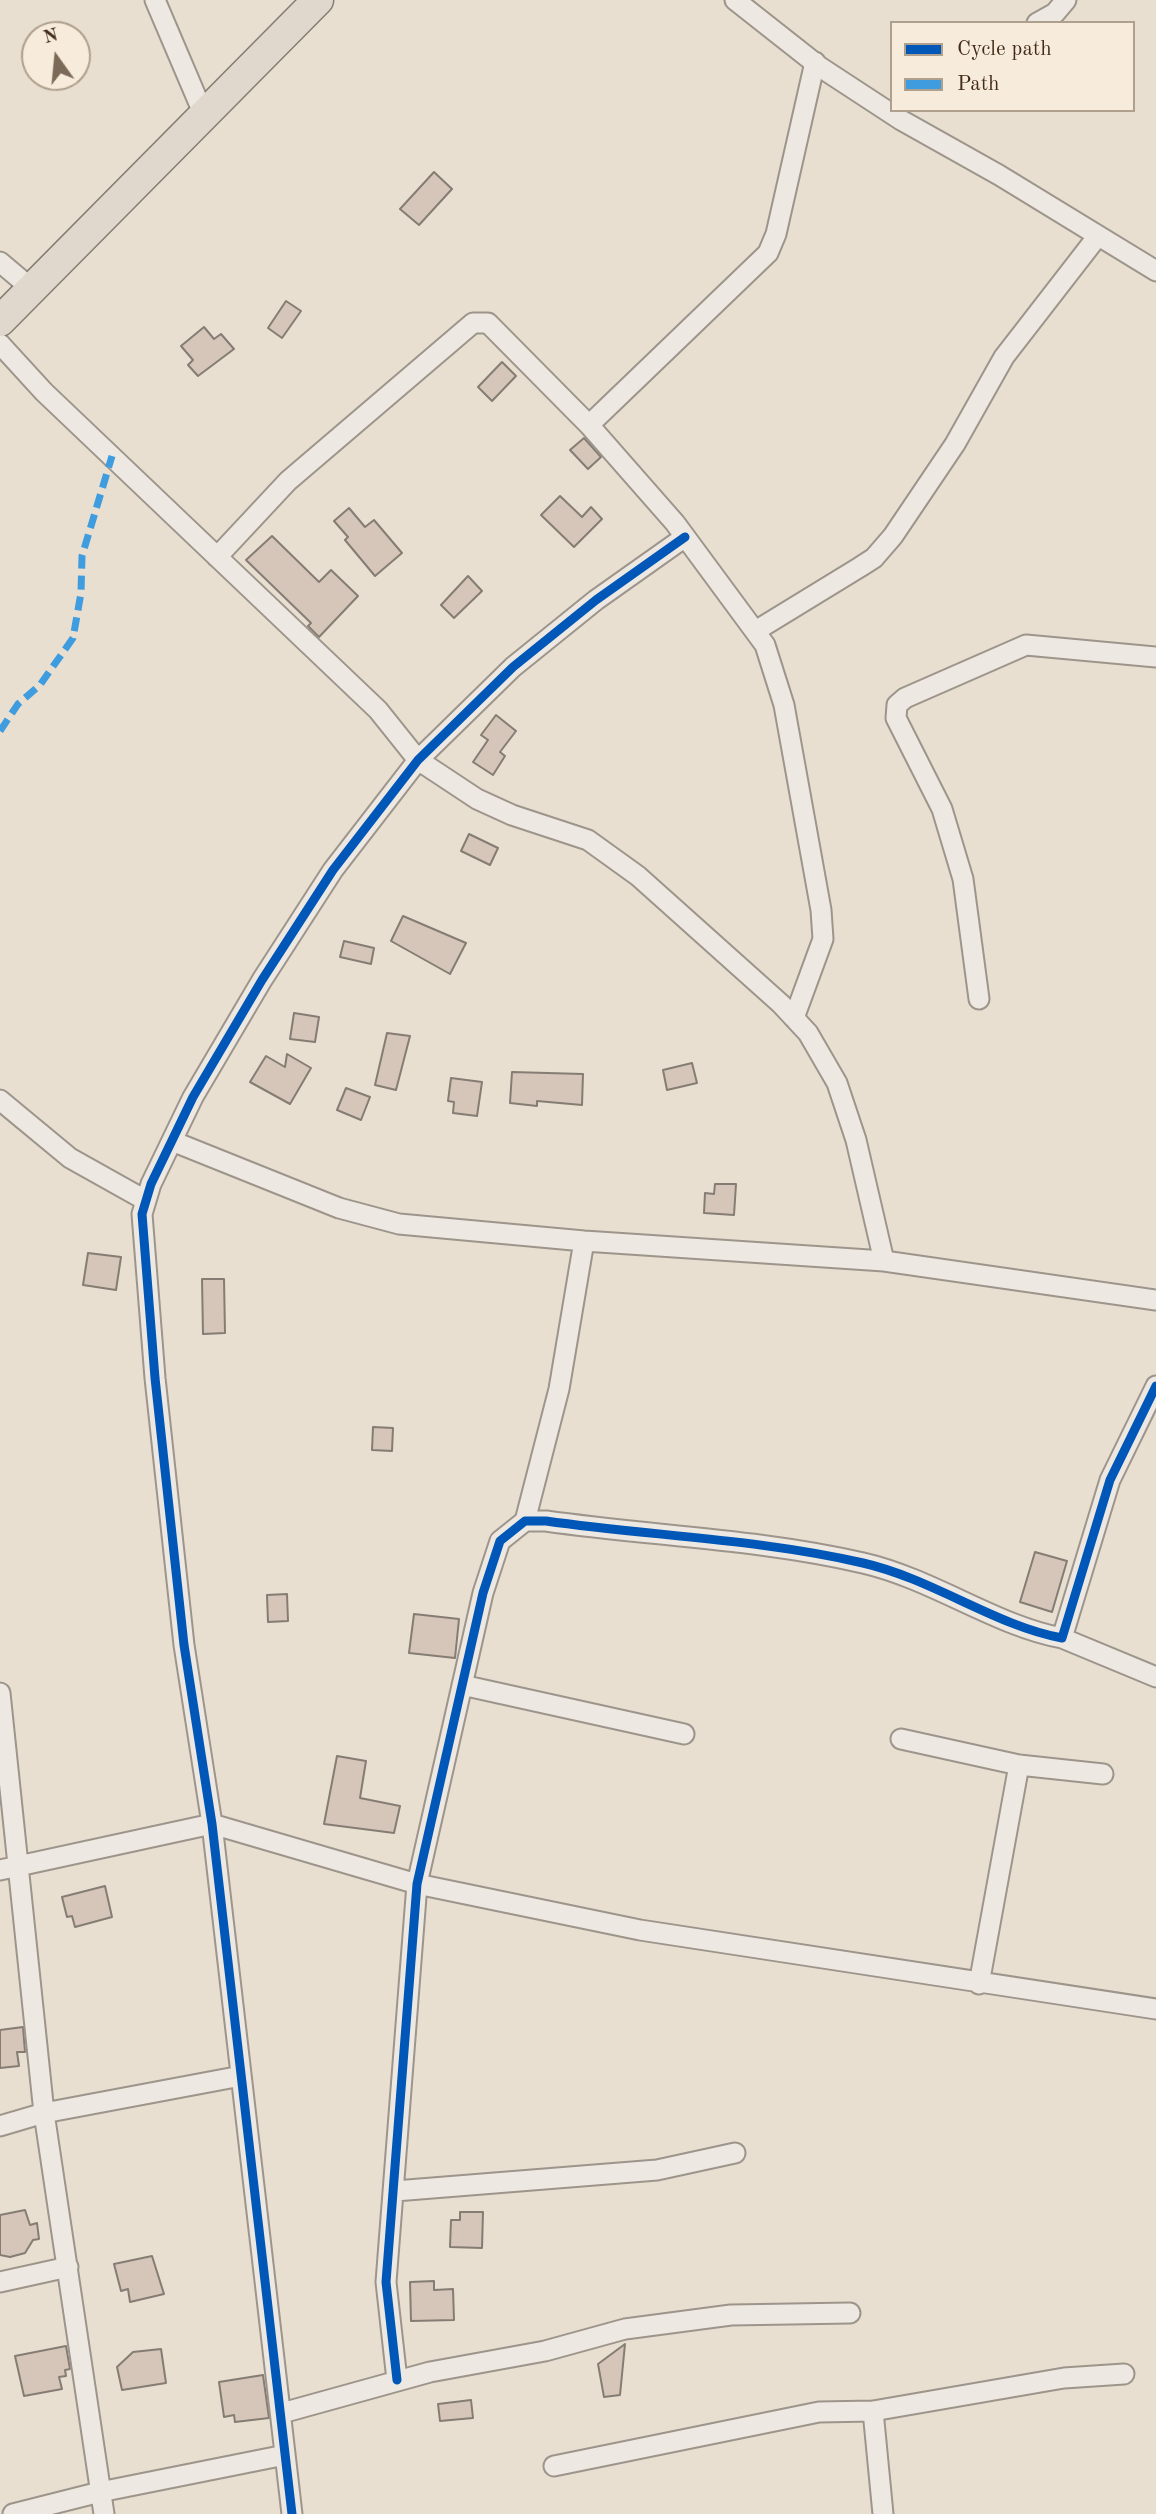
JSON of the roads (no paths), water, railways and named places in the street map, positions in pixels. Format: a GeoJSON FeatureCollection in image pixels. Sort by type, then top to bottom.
{"type":"FeatureCollection","features":[{"type":"Feature","properties":{"kind":"main road"},"geometry":{"type":"LineString","coordinates":[[0,321],[318,0]]}},
{"type":"Feature","properties":{"kind":"street"},"geometry":{"type":"LineString","coordinates":[[155,0],[204,115]]}},
{"type":"Feature","properties":{"kind":"street"},"geometry":{"type":"LineString","coordinates":[[735,0],[815,62],[890,106]]}},
{"type":"Feature","properties":{"kind":"street"},"geometry":{"type":"LineString","coordinates":[[1041,21],[1055,13],[1066,0]]}},
{"type":"Feature","properties":{"kind":"street"},"geometry":{"type":"LineString","coordinates":[[589,425],[768,253],[776,234],[815,62]]}},
{"type":"Feature","properties":{"kind":"street"},"geometry":{"type":"LineString","coordinates":[[905,115],[1097,237],[1156,271]]}},
{"type":"Feature","properties":{"kind":"street"},"geometry":{"type":"LineString","coordinates":[[757,630],[874,558],[887,543],[955,444],[1003,357],[1097,237]]}},
{"type":"Feature","properties":{"kind":"street"},"geometry":{"type":"LineString","coordinates":[[0,262],[32,289]]}},
{"type":"Feature","properties":{"kind":"street"},"geometry":{"type":"LineString","coordinates":[[217,557],[288,481],[473,323],[488,323],[589,425],[685,537],[757,630],[772,662],[784,705],[821,910],[823,939],[794,1018]]}},
{"type":"Feature","properties":{"kind":"street"},"geometry":{"type":"LineString","coordinates":[[0,344],[44,391],[378,710],[418,760],[477,799],[512,815],[588,840],[638,876],[794,1018],[808,1033],[837,1083],[856,1140],[884,1261]]}},
{"type":"Feature","properties":{"kind":"street"},"geometry":{"type":"LineString","coordinates":[[292,2514],[212,1824],[184,1645],[141,1225],[145,1200],[192,1097],[234,1027],[326,881],[418,760],[513,667],[596,600],[685,537]]}},
{"type":"Feature","properties":{"kind":"street"},"geometry":{"type":"LineString","coordinates":[[979,999],[963,879],[942,808],[896,718],[897,705],[905,698],[1026,645],[1156,657]]}},
{"type":"Feature","properties":{"kind":"street"},"geometry":{"type":"LineString","coordinates":[[0,1101],[70,1158],[145,1200]]}},
{"type":"Feature","properties":{"kind":"street"},"geometry":{"type":"LineString","coordinates":[[172,1140],[364,1216],[399,1224],[584,1241],[884,1261],[1156,1300]]}},
{"type":"Feature","properties":{"kind":"street"},"geometry":{"type":"LineString","coordinates":[[397,2380],[386,2282],[417,1884],[483,1593],[500,1541],[525,1521],[559,1388],[584,1241]]}},
{"type":"Feature","properties":{"kind":"street"},"geometry":{"type":"LineString","coordinates":[[1062,1638],[1110,1480],[1156,1386]]}},
{"type":"Feature","properties":{"kind":"street"},"geometry":{"type":"LineString","coordinates":[[525,1521],[763,1544],[864,1564],[921,1581],[1041,1634],[1062,1638],[1156,1677]]}},
{"type":"Feature","properties":{"kind":"street"},"geometry":{"type":"LineString","coordinates":[[462,1685],[684,1734]]}},
{"type":"Feature","properties":{"kind":"street"},"geometry":{"type":"LineString","coordinates":[[0,1693],[9,1869],[104,2514]]}},
{"type":"Feature","properties":{"kind":"street"},"geometry":{"type":"LineString","coordinates":[[901,1739],[1019,1765],[1103,1774]]}},
{"type":"Feature","properties":{"kind":"street"},"geometry":{"type":"LineString","coordinates":[[979,1984],[1019,1765]]}},
{"type":"Feature","properties":{"kind":"street"},"geometry":{"type":"LineString","coordinates":[[9,1869],[212,1824],[417,1884],[640,1930],[1156,2009]]}},
{"type":"Feature","properties":{"kind":"street"},"geometry":{"type":"LineString","coordinates":[[0,2126],[44,2113],[241,2076]]}},
{"type":"Feature","properties":{"kind":"street"},"geometry":{"type":"LineString","coordinates":[[395,2191],[657,2170],[735,2153]]}},
{"type":"Feature","properties":{"kind":"street"},"geometry":{"type":"LineString","coordinates":[[0,2282],[68,2267]]}},
{"type":"Feature","properties":{"kind":"street"},"geometry":{"type":"LineString","coordinates":[[282,2413],[397,2380],[545,2351],[625,2329],[730,2315],[850,2313]]}},
{"type":"Feature","properties":{"kind":"street"},"geometry":{"type":"LineString","coordinates":[[554,2466],[819,2412],[873,2411],[1064,2378],[1124,2374]]}},
{"type":"Feature","properties":{"kind":"street"},"geometry":{"type":"LineString","coordinates":[[873,2411],[883,2514]]}},
{"type":"Feature","properties":{"kind":"street"},"geometry":{"type":"LineString","coordinates":[[12,2514],[100,2492],[285,2455]]}}]}
